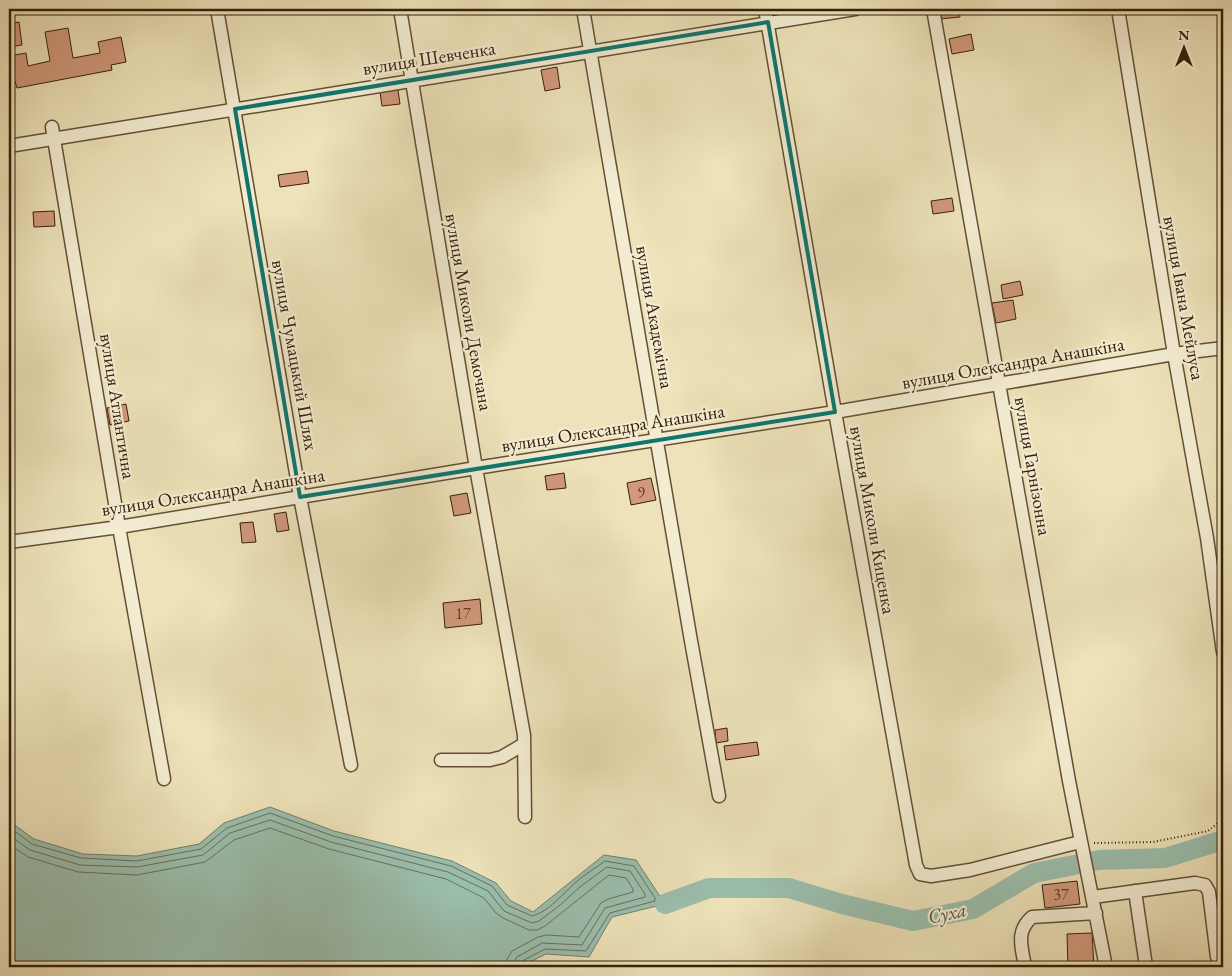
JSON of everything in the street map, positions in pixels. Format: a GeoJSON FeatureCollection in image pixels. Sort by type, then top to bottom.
{"type":"FeatureCollection","features":[{"type":"Feature","properties":{"kind":"street","name":"вулиця Чумацький Шлях"},"geometry":{"type":"LineString","coordinates":[[217,9],[300,497],[351,765]]}},
{"type":"Feature","properties":{"kind":"street","name":"вулиця Миколи Демочана"},"geometry":{"type":"LineString","coordinates":[[400,9],[476,468],[524,735],[525,817]]}},
{"type":"Feature","properties":{"kind":"street","name":"вулиця Академічна"},"geometry":{"type":"LineString","coordinates":[[583,9],[719,796]]}},
{"type":"Feature","properties":{"kind":"street","name":"вулиця Миколи Киценка"},"geometry":{"type":"LineString","coordinates":[[765,9],[916,865],[920,874],[931,876],[970,870],[1080,842]]}},
{"type":"Feature","properties":{"kind":"street","name":"вулиця Шевченка"},"geometry":{"type":"LineString","coordinates":[[9,146],[53,133],[235,109],[410,74],[589,45],[855,9]]}},
{"type":"Feature","properties":{"kind":"street","name":"вулиця Гарнізонна"},"geometry":{"type":"LineString","coordinates":[[933,9],[1080,842],[1093,897]]}},
{"type":"Feature","properties":{"kind":"street","name":"вулиця Івана Мейлуса"},"geometry":{"type":"LineString","coordinates":[[1118,9],[1174,354],[1207,538],[1223,652]]}},
{"type":"Feature","properties":{"kind":"street","name":"вулиця Атлантична"},"geometry":{"type":"LineString","coordinates":[[53,133],[119,527],[164,779]]}},
{"type":"Feature","properties":{"kind":"street","name":"вулиця Олександра Анашкіна"},"geometry":{"type":"LineString","coordinates":[[9,542],[119,527],[476,468],[835,412],[1174,354],[1223,348]]}},
{"type":"Feature","properties":{"kind":"street"},"geometry":{"type":"LineString","coordinates":[[441,760],[490,760],[502,757],[524,744]]}},
{"type":"Feature","properties":{"kind":"street"},"geometry":{"type":"LineString","coordinates":[[1106,967],[1093,897],[1195,883],[1206,885],[1209,892],[1217,957]]}},
{"type":"Feature","properties":{"kind":"street"},"geometry":{"type":"LineString","coordinates":[[1134,891],[1146,966]]}},
{"type":"Feature","properties":{"kind":"street"},"geometry":{"type":"LineString","coordinates":[[1025,967],[1020,933],[1025,923],[1032,917],[1096,913]]}},
{"type":"Feature","properties":{"kind":"path"},"geometry":{"type":"LineString","coordinates":[[1080,842],[1104,844],[1152,842],[1208,831],[1223,819]]}},
{"type":"Feature","properties":{"kind":"highlighted area"},"geometry":{"type":"Polygon","coordinates":[[[768,22],[835,412],[300,497],[235,109],[768,22]]]}},
{"type":"Feature","properties":{"kind":"water"},"geometry":{"type":"Polygon","coordinates":[[[270,807],[334,831],[452,861],[496,883],[511,901],[533,912],[604,855],[636,860],[665,904],[612,917],[589,957],[546,954],[520,967],[9,967],[9,821],[34,839],[83,854],[137,856],[199,844],[224,823],[270,807]]]}},
{"type":"Feature","properties":{"kind":"building"},"geometry":{"type":"Polygon","coordinates":[[[939,9],[959,9],[960,17],[940,19],[939,9]]]}},
{"type":"Feature","properties":{"kind":"building"},"geometry":{"type":"Polygon","coordinates":[[[19,22],[22,45],[9,47],[9,24],[19,22]]]}},
{"type":"Feature","properties":{"kind":"building"},"geometry":{"type":"Polygon","coordinates":[[[68,28],[73,58],[100,53],[98,42],[121,37],[126,62],[111,65],[112,70],[17,88],[15,81],[9,82],[9,56],[26,53],[28,66],[50,61],[45,32],[68,28]]]}},
{"type":"Feature","properties":{"kind":"building"},"geometry":{"type":"Polygon","coordinates":[[[971,34],[974,50],[952,54],[949,39],[971,34]]]}},
{"type":"Feature","properties":{"kind":"building"},"geometry":{"type":"Polygon","coordinates":[[[557,67],[560,88],[545,91],[541,70],[557,67]]]}},
{"type":"Feature","properties":{"kind":"building"},"geometry":{"type":"Polygon","coordinates":[[[398,90],[400,104],[382,106],[380,92],[398,90]]]}},
{"type":"Feature","properties":{"kind":"building"},"geometry":{"type":"Polygon","coordinates":[[[307,171],[309,183],[280,187],[278,175],[307,171]]]}},
{"type":"Feature","properties":{"kind":"building"},"geometry":{"type":"Polygon","coordinates":[[[952,198],[954,211],[933,214],[931,201],[952,198]]]}},
{"type":"Feature","properties":{"kind":"building"},"geometry":{"type":"Polygon","coordinates":[[[54,211],[55,226],[34,227],[33,212],[54,211]]]}},
{"type":"Feature","properties":{"kind":"building"},"geometry":{"type":"Polygon","coordinates":[[[1020,281],[1023,295],[1003,299],[1001,285],[1020,281]]]}},
{"type":"Feature","properties":{"kind":"building"},"geometry":{"type":"Polygon","coordinates":[[[1013,300],[1016,319],[996,323],[992,303],[1013,300]]]}},
{"type":"Feature","properties":{"kind":"building"},"geometry":{"type":"Polygon","coordinates":[[[126,404],[129,421],[110,425],[107,408],[126,404]]]}},
{"type":"Feature","properties":{"kind":"building"},"geometry":{"type":"Polygon","coordinates":[[[564,473],[566,488],[547,490],[545,476],[564,473]]]}},
{"type":"Feature","properties":{"kind":"building"},"geometry":{"type":"Polygon","coordinates":[[[651,478],[656,500],[631,505],[627,483],[651,478]]]}},
{"type":"Feature","properties":{"kind":"building"},"geometry":{"type":"Polygon","coordinates":[[[467,493],[471,513],[454,516],[450,496],[467,493]]]}},
{"type":"Feature","properties":{"kind":"building"},"geometry":{"type":"Polygon","coordinates":[[[286,512],[289,530],[277,532],[274,514],[286,512]]]}},
{"type":"Feature","properties":{"kind":"building"},"geometry":{"type":"Polygon","coordinates":[[[253,522],[256,542],[242,543],[240,523],[253,522]]]}},
{"type":"Feature","properties":{"kind":"building"},"geometry":{"type":"Polygon","coordinates":[[[480,599],[482,624],[445,628],[443,603],[480,599]]]}},
{"type":"Feature","properties":{"kind":"building"},"geometry":{"type":"Polygon","coordinates":[[[727,728],[728,741],[716,743],[715,730],[727,728]]]}},
{"type":"Feature","properties":{"kind":"building"},"geometry":{"type":"Polygon","coordinates":[[[757,742],[759,755],[726,760],[724,746],[757,742]]]}},
{"type":"Feature","properties":{"kind":"building"},"geometry":{"type":"Polygon","coordinates":[[[1077,881],[1080,904],[1045,908],[1042,885],[1077,881]]]}},
{"type":"Feature","properties":{"kind":"building"},"geometry":{"type":"Polygon","coordinates":[[[1092,933],[1094,967],[1068,967],[1067,934],[1092,933]]]}},
{"type":"Feature","properties":{"kind":"waterway","name":"Суха"},"geometry":{"type":"LineString","coordinates":[[665,904],[709,888],[789,888],[842,904],[913,921],[973,909],[1034,873],[1099,860],[1165,858],[1223,840]]}}]}
